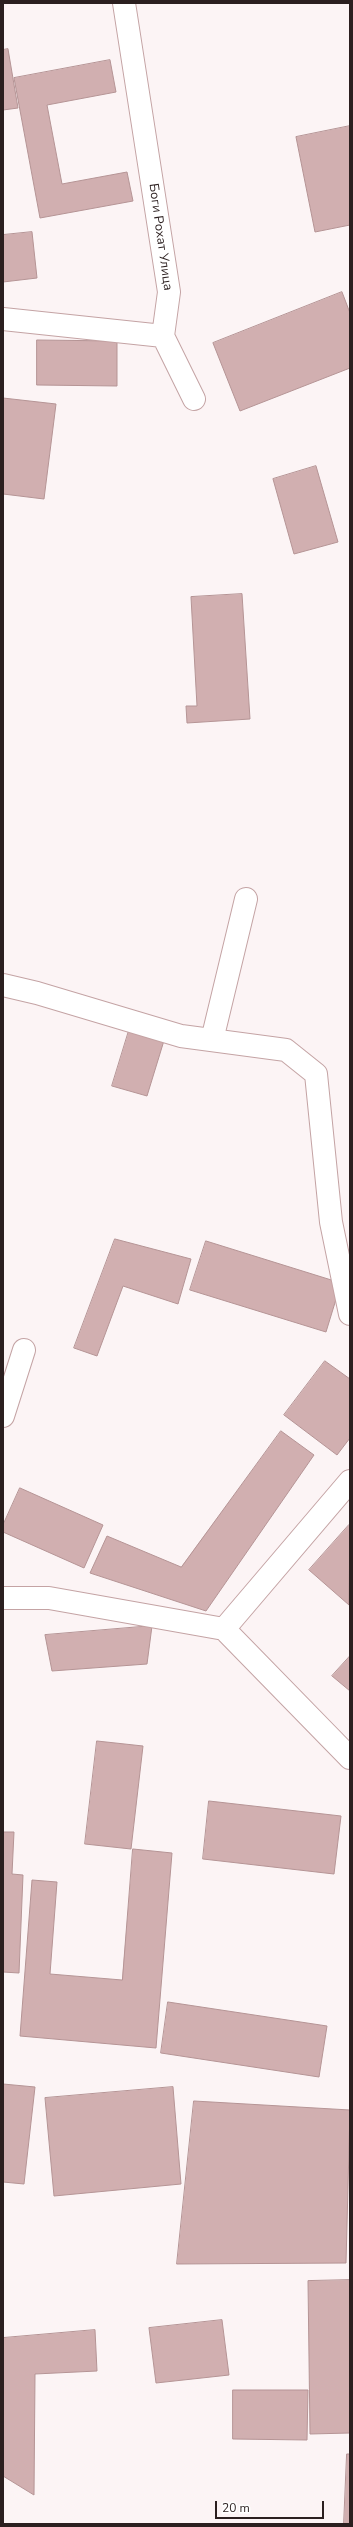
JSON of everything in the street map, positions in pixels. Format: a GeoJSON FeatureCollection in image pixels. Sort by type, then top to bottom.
{"type":"FeatureCollection","features":[{"type":"Feature","properties":{"kind":"street","name":"Боги Рохат Улица"},"geometry":{"type":"LineString","coordinates":[[124,3],[169,292],[163,336]]}},
{"type":"Feature","properties":{"kind":"street"},"geometry":{"type":"LineString","coordinates":[[3,319],[163,336],[194,399]]}},
{"type":"Feature","properties":{"kind":"street"},"geometry":{"type":"LineString","coordinates":[[212,1040],[246,899]]}},
{"type":"Feature","properties":{"kind":"street"},"geometry":{"type":"LineString","coordinates":[[3,985],[37,993],[181,1036],[286,1050],[316,1074],[330,1222],[350,1314]]}},
{"type":"Feature","properties":{"kind":"street"},"geometry":{"type":"LineString","coordinates":[[3,1416],[24,1350]]}},
{"type":"Feature","properties":{"kind":"street"},"geometry":{"type":"LineString","coordinates":[[224,1629],[350,1480]]}},
{"type":"Feature","properties":{"kind":"street"},"geometry":{"type":"LineString","coordinates":[[3,1598],[49,1598],[224,1629],[350,1758]]}},
{"type":"Feature","properties":{"kind":"building"},"geometry":{"type":"Polygon","coordinates":[[[8,49],[18,108],[3,110],[3,50],[8,49]]]}},
{"type":"Feature","properties":{"kind":"building"},"geometry":{"type":"Polygon","coordinates":[[[110,60],[116,92],[47,105],[62,184],[127,172],[133,201],[40,218],[14,78],[110,60]]]}},
{"type":"Feature","properties":{"kind":"building"},"geometry":{"type":"Polygon","coordinates":[[[350,126],[350,225],[315,232],[296,137],[350,126]]]}},
{"type":"Feature","properties":{"kind":"building"},"geometry":{"type":"Polygon","coordinates":[[[32,232],[37,278],[3,282],[3,235],[32,232]]]}},
{"type":"Feature","properties":{"kind":"building"},"geometry":{"type":"Polygon","coordinates":[[[342,292],[350,313],[350,368],[240,411],[213,343],[342,292]]]}},
{"type":"Feature","properties":{"kind":"building"},"geometry":{"type":"Polygon","coordinates":[[[37,340],[117,341],[117,386],[37,385],[37,340]]]}},
{"type":"Feature","properties":{"kind":"building"},"geometry":{"type":"Polygon","coordinates":[[[3,398],[56,404],[44,499],[3,494],[3,398]]]}},
{"type":"Feature","properties":{"kind":"building"},"geometry":{"type":"Polygon","coordinates":[[[316,466],[338,542],[294,554],[273,479],[316,466]]]}},
{"type":"Feature","properties":{"kind":"building"},"geometry":{"type":"Polygon","coordinates":[[[242,594],[250,719],[187,723],[186,706],[197,706],[191,597],[242,594]]]}},
{"type":"Feature","properties":{"kind":"building"},"geometry":{"type":"Polygon","coordinates":[[[131,1024],[166,1034],[147,1096],[112,1086],[131,1024]]]}},
{"type":"Feature","properties":{"kind":"building"},"geometry":{"type":"Polygon","coordinates":[[[115,1239],[191,1259],[178,1304],[123,1286],[97,1356],[74,1348],[115,1239]]]}},
{"type":"Feature","properties":{"kind":"building"},"geometry":{"type":"Polygon","coordinates":[[[206,1241],[341,1283],[326,1332],[190,1290],[206,1241]]]}},
{"type":"Feature","properties":{"kind":"building"},"geometry":{"type":"Polygon","coordinates":[[[325,1361],[350,1379],[350,1438],[337,1455],[284,1415],[325,1361]]]}},
{"type":"Feature","properties":{"kind":"building"},"geometry":{"type":"Polygon","coordinates":[[[281,1431],[314,1455],[206,1611],[90,1573],[107,1536],[181,1567],[281,1431]]]}},
{"type":"Feature","properties":{"kind":"building"},"geometry":{"type":"Polygon","coordinates":[[[20,1488],[103,1525],[84,1568],[3,1532],[3,1525],[20,1488]]]}},
{"type":"Feature","properties":{"kind":"building"},"geometry":{"type":"Polygon","coordinates":[[[349,1525],[350,1526],[349,1605],[309,1570],[349,1525]]]}},
{"type":"Feature","properties":{"kind":"building"},"geometry":{"type":"Polygon","coordinates":[[[152,1626],[147,1664],[52,1671],[45,1635],[152,1626]]]}},
{"type":"Feature","properties":{"kind":"building"},"geometry":{"type":"Polygon","coordinates":[[[350,1656],[350,1691],[332,1676],[350,1656]]]}},
{"type":"Feature","properties":{"kind":"building"},"geometry":{"type":"Polygon","coordinates":[[[97,1741],[143,1746],[131,1849],[85,1844],[97,1741]]]}},
{"type":"Feature","properties":{"kind":"building"},"geometry":{"type":"Polygon","coordinates":[[[209,1801],[341,1816],[334,1874],[203,1859],[209,1801]]]}},
{"type":"Feature","properties":{"kind":"building"},"geometry":{"type":"Polygon","coordinates":[[[3,1832],[14,1832],[12,1874],[23,1875],[19,1973],[3,1972],[3,1832]]]}},
{"type":"Feature","properties":{"kind":"building"},"geometry":{"type":"Polygon","coordinates":[[[133,1849],[172,1853],[156,2048],[20,2036],[32,1880],[57,1882],[50,1974],[122,1980],[133,1849]]]}},
{"type":"Feature","properties":{"kind":"building"},"geometry":{"type":"Polygon","coordinates":[[[168,2002],[327,2026],[319,2077],[161,2053],[168,2002]]]}},
{"type":"Feature","properties":{"kind":"building"},"geometry":{"type":"Polygon","coordinates":[[[3,2084],[35,2087],[24,2184],[3,2182],[3,2084]]]}},
{"type":"Feature","properties":{"kind":"building"},"geometry":{"type":"Polygon","coordinates":[[[173,2087],[181,2184],[54,2196],[45,2098],[173,2087]]]}},
{"type":"Feature","properties":{"kind":"building"},"geometry":{"type":"Polygon","coordinates":[[[194,2101],[350,2110],[346,2263],[177,2264],[194,2101]]]}},
{"type":"Feature","properties":{"kind":"building"},"geometry":{"type":"Polygon","coordinates":[[[350,2280],[350,2433],[310,2434],[308,2281],[350,2280]]]}},
{"type":"Feature","properties":{"kind":"building"},"geometry":{"type":"Polygon","coordinates":[[[222,2320],[229,2375],[156,2383],[149,2328],[222,2320]]]}},
{"type":"Feature","properties":{"kind":"building"},"geometry":{"type":"Polygon","coordinates":[[[95,2330],[97,2371],[35,2374],[34,2495],[3,2476],[3,2338],[95,2330]]]}},
{"type":"Feature","properties":{"kind":"building"},"geometry":{"type":"Polygon","coordinates":[[[233,2390],[308,2390],[307,2440],[233,2439],[233,2390]]]}},
{"type":"Feature","properties":{"kind":"building"},"geometry":{"type":"Polygon","coordinates":[[[347,2454],[350,2454],[350,2524],[344,2524],[347,2454]]]}}]}
